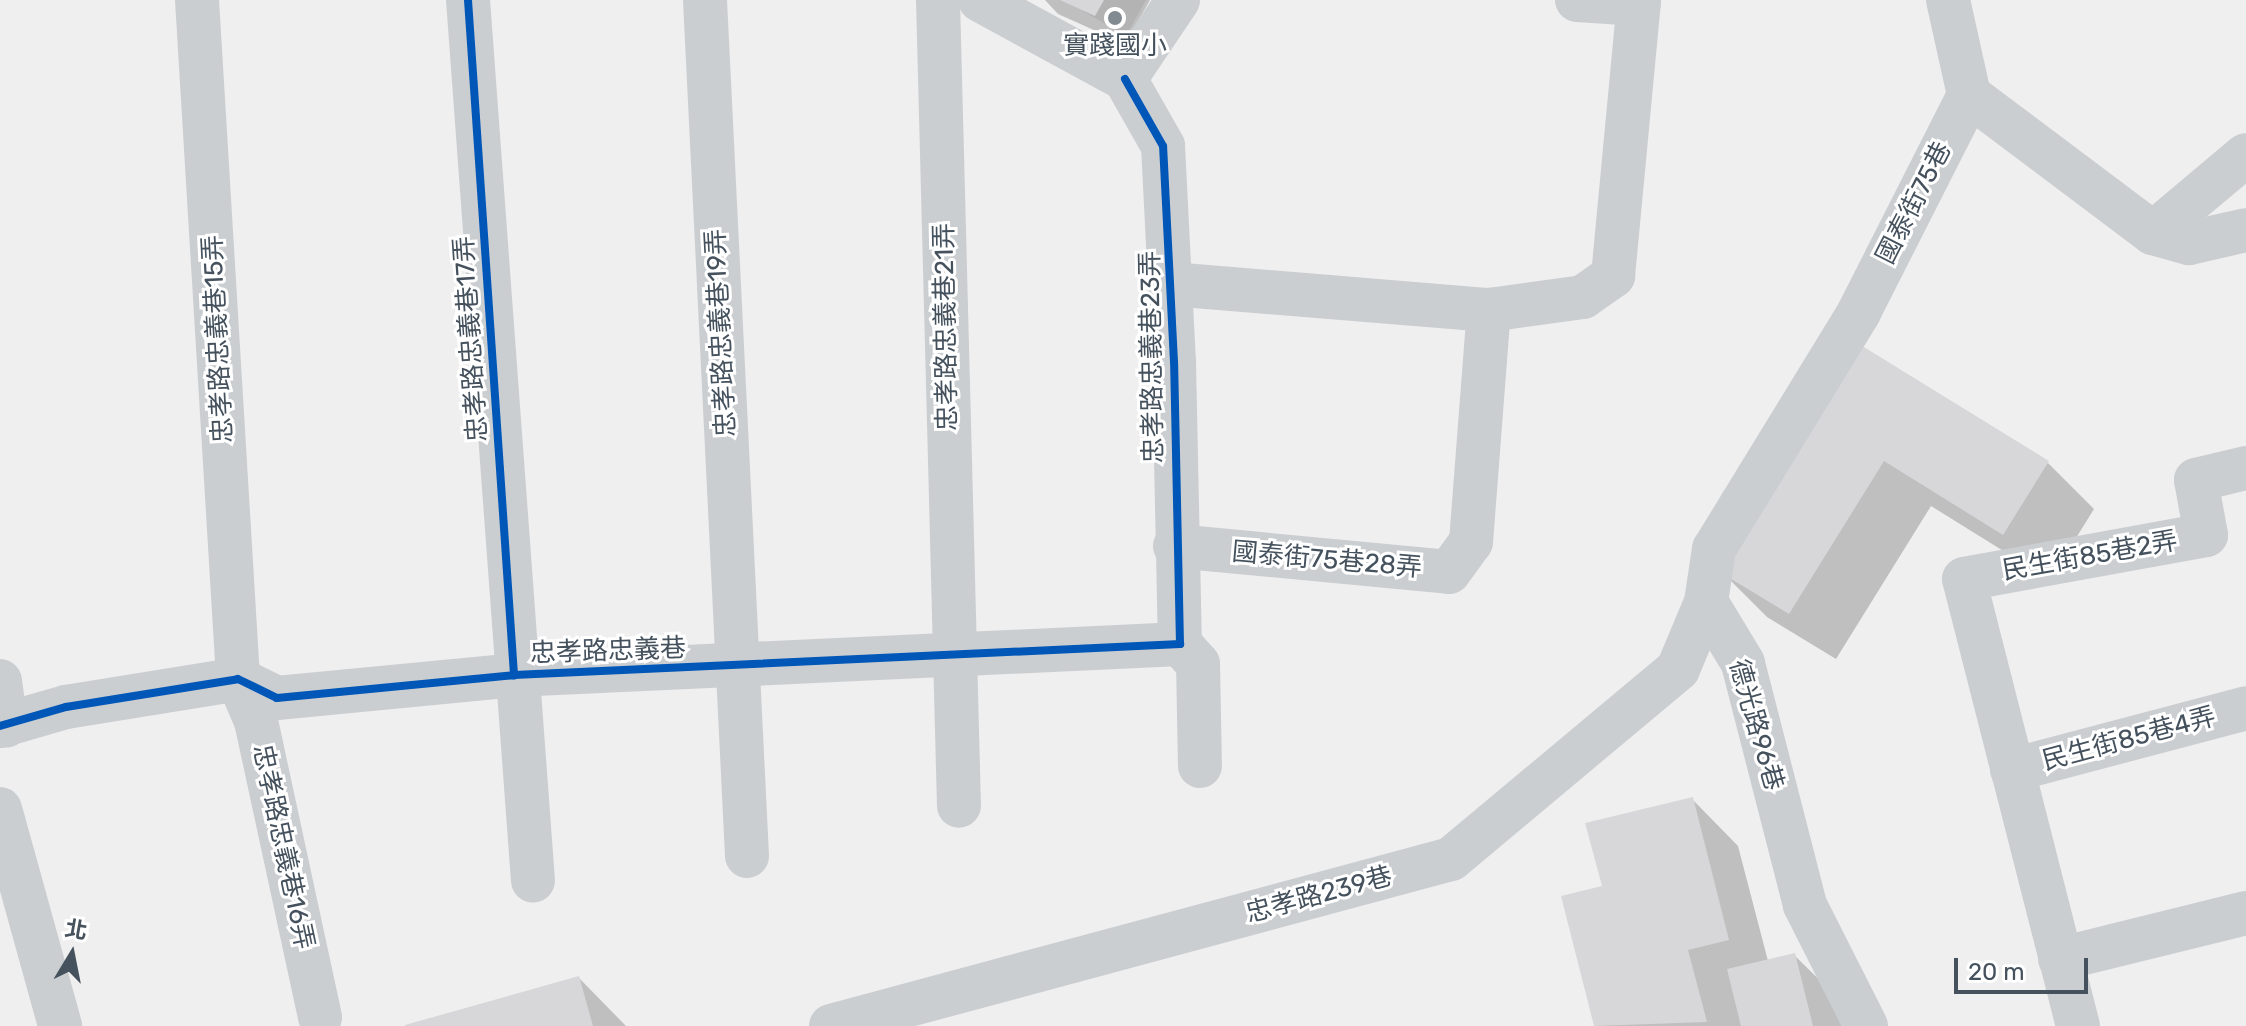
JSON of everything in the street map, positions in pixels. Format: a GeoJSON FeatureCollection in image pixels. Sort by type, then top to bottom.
{"type":"FeatureCollection","features":[{"type":"Feature","properties":{"kind":"street","name":"忠孝路忠義巷15弄"},"geometry":{"type":"LineString","coordinates":[[197,0],[238,679]]}},
{"type":"Feature","properties":{"kind":"street","name":"忠孝路忠義巷17弄"},"geometry":{"type":"LineString","coordinates":[[468,0],[514,675],[533,881]]}},
{"type":"Feature","properties":{"kind":"street","name":"忠孝路忠義巷19弄"},"geometry":{"type":"LineString","coordinates":[[705,0],[747,856]]}},
{"type":"Feature","properties":{"kind":"street","name":"忠孝路忠義巷21弄"},"geometry":{"type":"LineString","coordinates":[[938,0],[959,806]]}},
{"type":"Feature","properties":{"kind":"street"},"geometry":{"type":"LineString","coordinates":[[980,0],[1125,79],[1178,0]]}},
{"type":"Feature","properties":{"kind":"street"},"geometry":{"type":"LineString","coordinates":[[1171,284],[1489,310],[1583,297],[1613,276],[1639,2],[1577,0]]}},
{"type":"Feature","properties":{"kind":"street"},"geometry":{"type":"LineString","coordinates":[[1948,0],[1969,95],[2153,233],[2189,243],[2246,230]]}},
{"type":"Feature","properties":{"kind":"street","name":"忠孝路忠義巷23弄"},"geometry":{"type":"LineString","coordinates":[[1125,79],[1163,146],[1171,284],[1175,546],[1180,644]]}},
{"type":"Feature","properties":{"kind":"street","name":"國泰街75巷"},"geometry":{"type":"LineString","coordinates":[[1706,602],[1714,549],[1859,312],[1969,95]]}},
{"type":"Feature","properties":{"kind":"street"},"geometry":{"type":"LineString","coordinates":[[2153,233],[2246,155]]}},
{"type":"Feature","properties":{"kind":"street","name":"國泰街75巷28弄"},"geometry":{"type":"LineString","coordinates":[[1175,546],[1449,572],[1471,542],[1489,310]]}},
{"type":"Feature","properties":{"kind":"street","name":"民生街85巷2弄"},"geometry":{"type":"LineString","coordinates":[[2012,770],[1964,579],[2206,535],[2196,480],[2246,468]]}},
{"type":"Feature","properties":{"kind":"street","name":"忠孝路239巷"},"geometry":{"type":"LineString","coordinates":[[831,1026],[1451,859],[1678,669],[1706,602]]}},
{"type":"Feature","properties":{"kind":"street","name":"德光路96巷"},"geometry":{"type":"LineString","coordinates":[[1706,602],[1743,663],[1805,905],[1866,1026]]}},
{"type":"Feature","properties":{"kind":"street","name":"忠孝路忠義巷"},"geometry":{"type":"LineString","coordinates":[[238,679],[277,698],[514,675],[1180,644]]}},
{"type":"Feature","properties":{"kind":"street"},"geometry":{"type":"LineString","coordinates":[[1180,644],[1198,664],[1200,766]]}},
{"type":"Feature","properties":{"kind":"street"},"geometry":{"type":"LineString","coordinates":[[0,681],[3,726],[66,707],[238,679]]}},
{"type":"Feature","properties":{"kind":"street","name":"忠孝路忠義巷16弄"},"geometry":{"type":"LineString","coordinates":[[238,679],[256,721],[320,1017]]}},
{"type":"Feature","properties":{"kind":"street","name":"民生街85巷4弄"},"geometry":{"type":"LineString","coordinates":[[2012,770],[2246,708]]}},
{"type":"Feature","properties":{"kind":"street"},"geometry":{"type":"LineString","coordinates":[[2012,770],[2078,1026]]}},
{"type":"Feature","properties":{"kind":"street"},"geometry":{"type":"LineString","coordinates":[[0,809],[60,1026]]}},
{"type":"Feature","properties":{"kind":"street"},"geometry":{"type":"LineString","coordinates":[[2060,959],[2246,913]]}},
{"type":"Feature","properties":{"kind":"shaded area","name":"實踐國小"},"geometry":{"type":"Polygon","coordinates":[[[1064,0],[1146,0],[1126,36],[1064,0]]]}},
{"type":"Feature","properties":{"kind":"building"},"geometry":{"type":"Polygon","coordinates":[[[1060,0],[1104,0],[1095,16],[1060,0]]]}},
{"type":"Feature","properties":{"kind":"building"},"geometry":{"type":"Polygon","coordinates":[[[1859,344],[2049,461],[2003,535],[1884,461],[1789,614],[1718,571],[1859,344]]]}},
{"type":"Feature","properties":{"kind":"building"},"geometry":{"type":"Polygon","coordinates":[[[1693,797],[1729,940],[1688,950],[1707,1022],[1594,1026],[1561,896],[1602,886],[1585,823],[1693,797]]]}},
{"type":"Feature","properties":{"kind":"building"},"geometry":{"type":"Polygon","coordinates":[[[1795,953],[1813,1026],[1741,1026],[1727,969],[1795,953]]]}},
{"type":"Feature","properties":{"kind":"building"},"geometry":{"type":"Polygon","coordinates":[[[579,976],[593,1026],[405,1026],[405,1025],[579,976]]]}},
{"type":"Feature","properties":{"kind":"cycle path"},"geometry":{"type":"LineString","coordinates":[[468,0],[514,675]]}},
{"type":"Feature","properties":{"kind":"cycle path"},"geometry":{"type":"LineString","coordinates":[[0,726],[66,707],[238,679],[277,698],[514,675],[1180,644],[1174,362],[1163,146],[1125,79]]}},
{"type":"Feature","properties":{"kind":"place","name":"實踐國小"},"geometry":{"type":"Point","coordinates":[1115,18]}}]}
